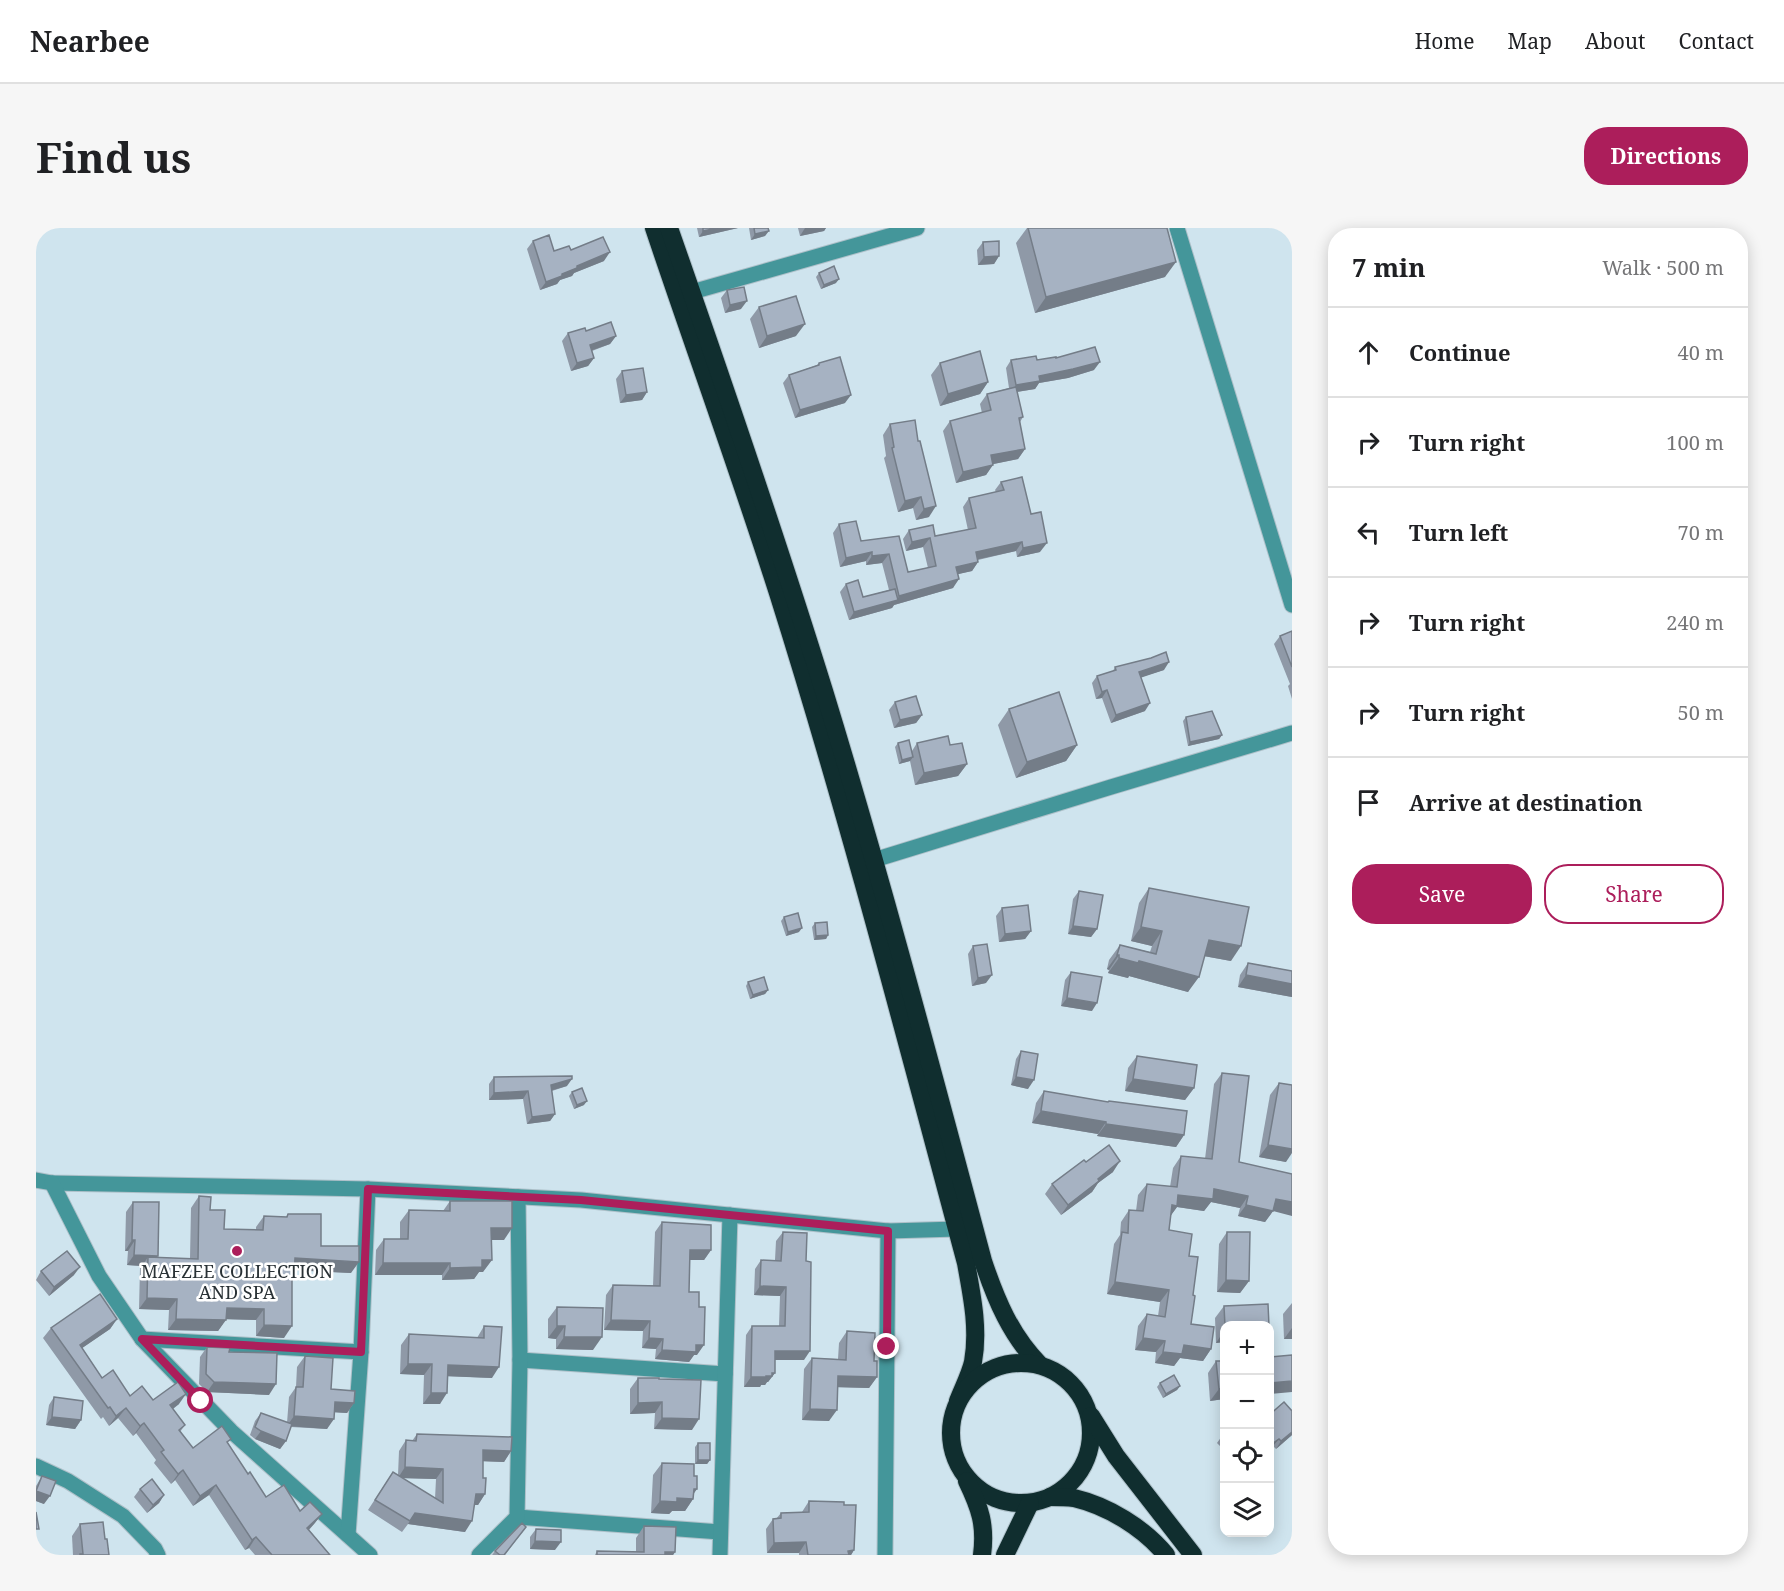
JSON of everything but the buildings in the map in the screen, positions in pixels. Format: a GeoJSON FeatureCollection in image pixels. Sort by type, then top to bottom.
{"type":"FeatureCollection","features":[{"type":"Feature","properties":{"kind":"highway"},"geometry":{"type":"LineString","coordinates":[[654,228],[778,592],[813,706],[877,932],[966,1263],[975,1321],[975,1343],[973,1363],[951,1425],[952,1449],[983,1520],[984,1539],[981,1555]]}},
{"type":"Feature","properties":{"kind":"highway"},"geometry":{"type":"LineString","coordinates":[[669,228],[763,499],[824,693],[874,860],[992,1290],[1015,1335],[1026,1351],[1040,1365],[1062,1376],[1079,1394],[1101,1434],[1193,1555]]}},
{"type":"Feature","properties":{"kind":"highway"},"geometry":{"type":"LineString","coordinates":[[958,1401],[972,1382],[993,1368],[1016,1363],[1040,1365]]}},
{"type":"Feature","properties":{"kind":"highway"},"geometry":{"type":"LineString","coordinates":[[962,1472],[980,1491],[1004,1502],[1030,1503],[1050,1497],[1070,1483],[1084,1463],[1090,1440],[1089,1416],[1079,1394]]}},
{"type":"Feature","properties":{"kind":"highway"},"geometry":{"type":"LineString","coordinates":[[1050,1497],[1073,1498],[1098,1507],[1142,1532],[1166,1555]]}},
{"type":"Feature","properties":{"kind":"highway"},"geometry":{"type":"LineString","coordinates":[[1005,1555],[1030,1503]]}},
{"type":"Feature","properties":{"kind":"street"},"geometry":{"type":"LineString","coordinates":[[692,292],[917,228]]}},
{"type":"Feature","properties":{"kind":"street"},"geometry":{"type":"LineString","coordinates":[[1178,228],[1292,605]]}},
{"type":"Feature","properties":{"kind":"street"},"geometry":{"type":"LineString","coordinates":[[874,860],[1292,734]]}},
{"type":"Feature","properties":{"kind":"street"},"geometry":{"type":"LineString","coordinates":[[36,1180],[52,1183],[368,1189],[581,1200],[888,1231],[957,1229]]}},
{"type":"Feature","properties":{"kind":"street"},"geometry":{"type":"LineString","coordinates":[[52,1183],[99,1276],[142,1339],[231,1431],[370,1555]]}},
{"type":"Feature","properties":{"kind":"street"},"geometry":{"type":"LineString","coordinates":[[348,1536],[361,1352],[368,1189]]}},
{"type":"Feature","properties":{"kind":"street"},"geometry":{"type":"LineString","coordinates":[[479,1555],[517,1517],[520,1360],[518,1197]]}},
{"type":"Feature","properties":{"kind":"street"},"geometry":{"type":"LineString","coordinates":[[720,1555],[730,1215]]}},
{"type":"Feature","properties":{"kind":"street"},"geometry":{"type":"LineString","coordinates":[[885,1555],[888,1231]]}},
{"type":"Feature","properties":{"kind":"street"},"geometry":{"type":"LineString","coordinates":[[142,1339],[361,1352]]}},
{"type":"Feature","properties":{"kind":"street"},"geometry":{"type":"LineString","coordinates":[[520,1360],[725,1374]]}},
{"type":"Feature","properties":{"kind":"street"},"geometry":{"type":"LineString","coordinates":[[36,1466],[68,1481],[123,1516],[158,1555]]}},
{"type":"Feature","properties":{"kind":"street"},"geometry":{"type":"LineString","coordinates":[[517,1517],[720,1532]]}},
{"type":"Feature","properties":{"kind":"place","name":"MAFZEE COLLECTION AND SPA"},"geometry":{"type":"Point","coordinates":[237,1251]}},
{"type":"Feature","properties":{"kind":"route"},"geometry":{"type":"LineString","coordinates":[[201,1401],[142,1339],[361,1352],[368,1189],[581,1200],[888,1231],[887,1347]]}}]}
